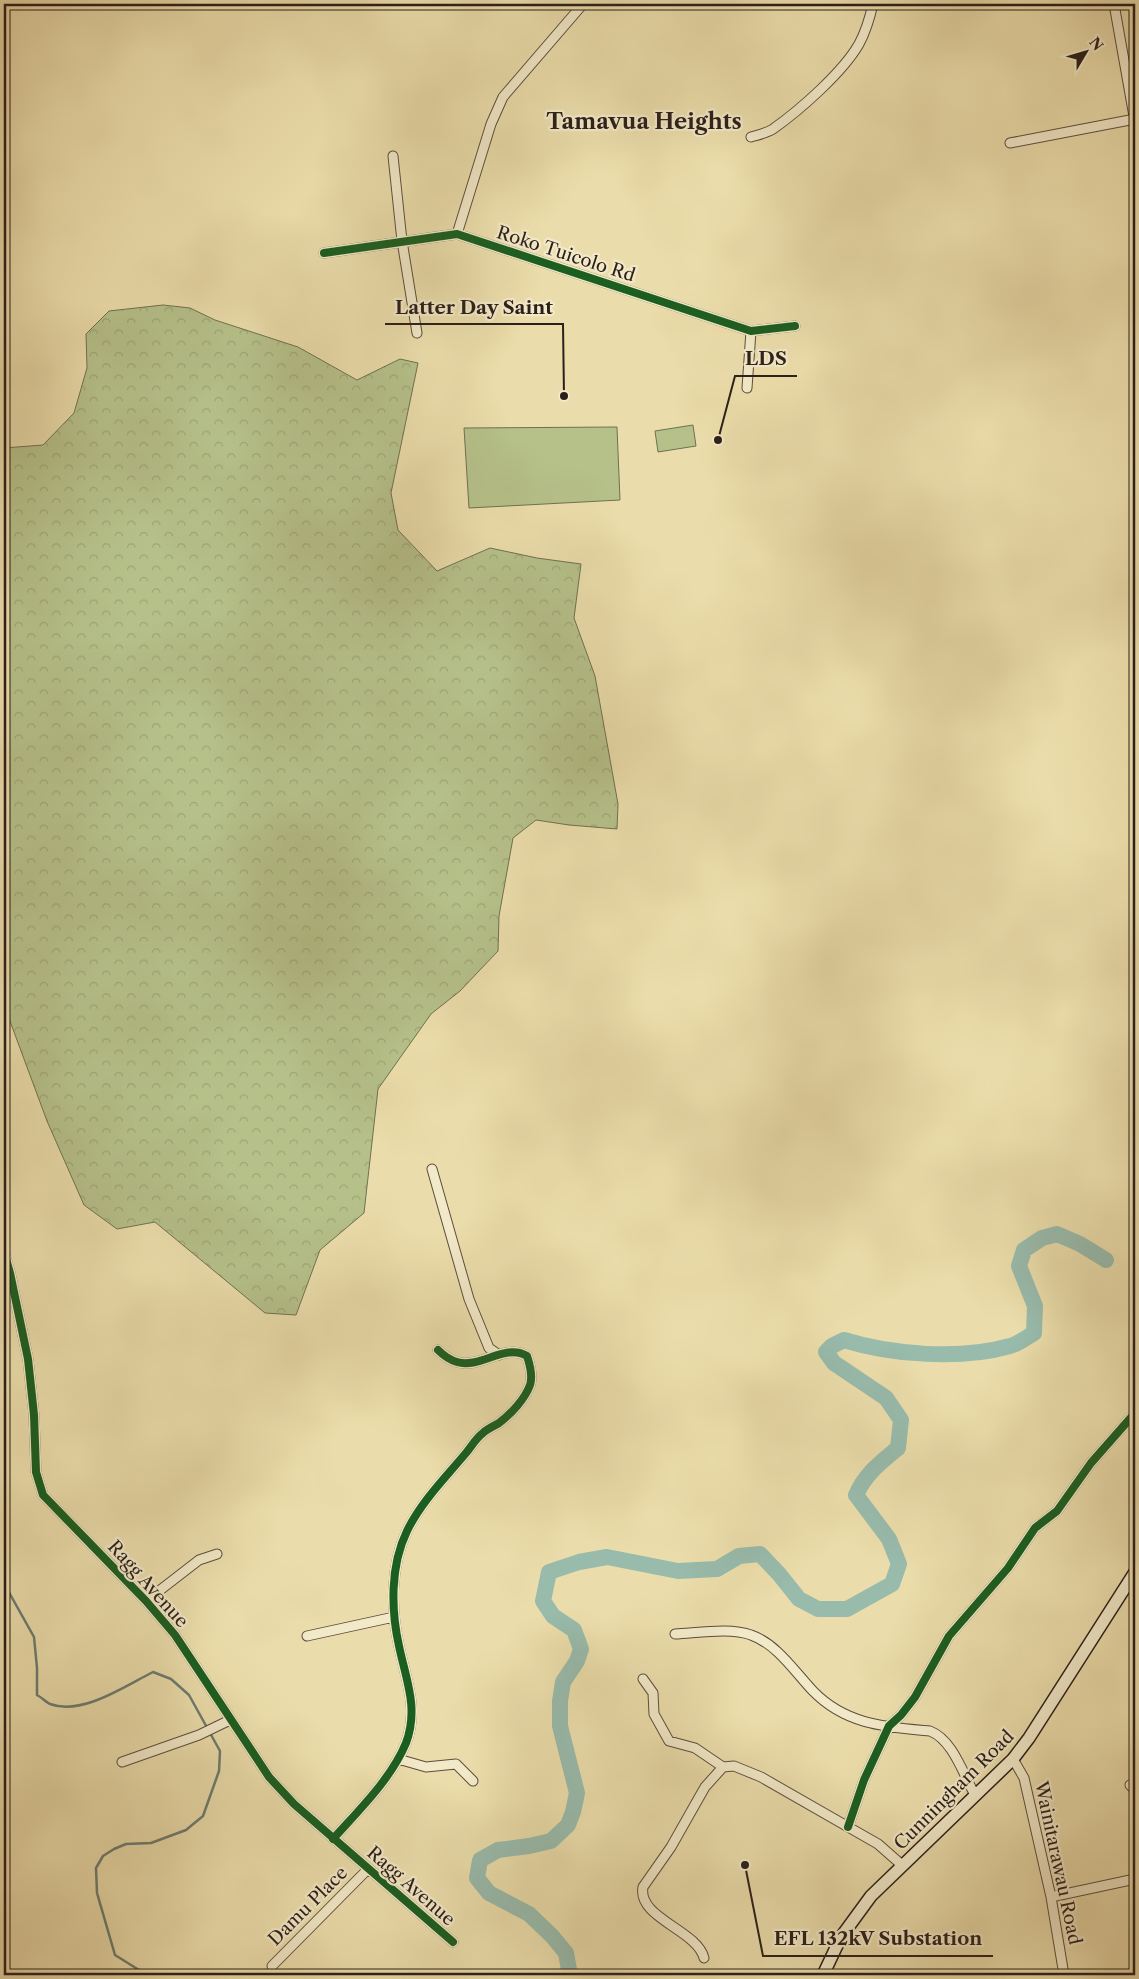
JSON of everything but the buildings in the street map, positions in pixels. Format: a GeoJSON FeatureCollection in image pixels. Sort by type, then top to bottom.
{"type":"FeatureCollection","features":[{"type":"Feature","properties":{"kind":"main road","name":"Cunningham Road"},"geometry":{"type":"LineString","coordinates":[[823,1975],[837,1944],[856,1913],[871,1896],[1013,1759],[1040,1724],[1135,1572]]}},
{"type":"Feature","properties":{"kind":"street"},"geometry":{"type":"LineString","coordinates":[[457,234],[491,124],[503,97],[583,4]]}},
{"type":"Feature","properties":{"kind":"street"},"geometry":{"type":"LineString","coordinates":[[751,137],[772,130],[838,71],[859,44],[873,4]]}},
{"type":"Feature","properties":{"kind":"street"},"geometry":{"type":"LineString","coordinates":[[1010,143],[1135,121],[1114,4]]}},
{"type":"Feature","properties":{"kind":"street"},"geometry":{"type":"LineString","coordinates":[[393,156],[402,241],[417,333]]}},
{"type":"Feature","properties":{"kind":"street","name":"Roko Tuicolo Rd"},"geometry":{"type":"LineString","coordinates":[[324,254],[457,234],[751,330],[795,326]]}},
{"type":"Feature","properties":{"kind":"street"},"geometry":{"type":"LineString","coordinates":[[747,388],[751,330]]}},
{"type":"Feature","properties":{"kind":"street"},"geometry":{"type":"LineString","coordinates":[[432,1169],[469,1299],[488,1348],[499,1355]]}},
{"type":"Feature","properties":{"kind":"street","name":"Ragg Avenue"},"geometry":{"type":"LineString","coordinates":[[4,1252],[7,1275],[28,1359],[34,1415],[36,1472],[43,1495],[146,1601],[175,1635],[193,1659],[230,1720],[269,1778],[294,1804],[333,1839],[453,1942]]}},
{"type":"Feature","properties":{"kind":"street"},"geometry":{"type":"LineString","coordinates":[[333,1839],[368,1799],[398,1759],[406,1741],[412,1709],[411,1693],[399,1646],[393,1601],[396,1571],[406,1532],[430,1495],[452,1468],[482,1433],[500,1422],[521,1401],[530,1384],[531,1368],[527,1356],[521,1352],[509,1352],[464,1363],[457,1362],[438,1350]]}},
{"type":"Feature","properties":{"kind":"street"},"geometry":{"type":"LineString","coordinates":[[848,1828],[864,1780],[889,1726],[901,1715],[915,1697],[950,1636],[1008,1568],[1035,1528],[1056,1511],[1091,1463],[1135,1413]]}},
{"type":"Feature","properties":{"kind":"street"},"geometry":{"type":"LineString","coordinates":[[146,1601],[199,1560],[216,1554]]}},
{"type":"Feature","properties":{"kind":"street"},"geometry":{"type":"LineString","coordinates":[[307,1636],[394,1617]]}},
{"type":"Feature","properties":{"kind":"street"},"geometry":{"type":"LineString","coordinates":[[675,1634],[736,1632],[751,1634],[765,1642],[776,1652],[814,1692],[832,1707],[847,1716],[866,1723],[930,1731],[940,1735],[951,1750],[974,1795]]}},
{"type":"Feature","properties":{"kind":"street"},"geometry":{"type":"LineString","coordinates":[[643,1678],[653,1693],[654,1714],[669,1741],[696,1748],[723,1767],[734,1766],[760,1777],[878,1844],[903,1866]]}},
{"type":"Feature","properties":{"kind":"street"},"geometry":{"type":"LineString","coordinates":[[122,1762],[199,1735],[230,1720]]}},
{"type":"Feature","properties":{"kind":"street"},"geometry":{"type":"LineString","coordinates":[[398,1759],[426,1767],[456,1764],[473,1781]]}},
{"type":"Feature","properties":{"kind":"street","name":"Wainitarawau Road"},"geometry":{"type":"LineString","coordinates":[[1013,1759],[1024,1778],[1051,1897],[1064,1975]]}},
{"type":"Feature","properties":{"kind":"street"},"geometry":{"type":"LineString","coordinates":[[704,1958],[698,1945],[656,1914],[647,1904],[642,1893],[643,1887],[671,1847],[705,1787],[723,1767]]}},
{"type":"Feature","properties":{"kind":"street","name":"Damu Place"},"geometry":{"type":"LineString","coordinates":[[272,1966],[368,1869]]}},
{"type":"Feature","properties":{"kind":"street"},"geometry":{"type":"LineString","coordinates":[[1051,1897],[1135,1879]]}},
{"type":"Feature","properties":{"kind":"green space"},"geometry":{"type":"Polygon","coordinates":[[[163,305],[190,308],[215,320],[298,347],[357,380],[400,359],[418,363],[391,493],[398,530],[437,571],[490,548],[537,558],[581,564],[574,618],[595,676],[618,804],[617,829],[536,820],[513,838],[499,916],[498,951],[460,991],[431,1014],[378,1089],[364,1213],[320,1250],[296,1315],[265,1313],[155,1222],[117,1229],[84,1205],[47,1121],[4,1005],[4,448],[43,445],[74,413],[87,368],[86,334],[109,311],[163,305]]]}},
{"type":"Feature","properties":{"kind":"green space"},"geometry":{"type":"Polygon","coordinates":[[[693,425],[696,446],[658,452],[655,431],[693,425]]]}},
{"type":"Feature","properties":{"kind":"green space"},"geometry":{"type":"Polygon","coordinates":[[[617,427],[620,500],[469,508],[464,428],[617,427]]]}},
{"type":"Feature","properties":{"kind":"waterway"},"geometry":{"type":"LineString","coordinates":[[570,1975],[566,1953],[552,1936],[529,1914],[489,1893],[477,1878],[480,1860],[498,1850],[551,1841],[568,1825],[573,1812],[577,1793],[560,1726],[560,1701],[563,1682],[577,1661],[581,1649],[574,1630],[553,1616],[543,1601],[549,1572],[579,1562],[607,1557],[678,1571],[717,1569],[739,1556],[760,1554],[799,1599],[818,1609],[847,1609],[892,1584],[899,1564],[889,1539],[856,1495],[869,1474],[898,1448],[901,1420],[886,1398],[834,1363],[826,1352],[832,1346],[844,1340],[883,1349],[927,1354],[970,1353],[1013,1345],[1034,1333],[1035,1306],[1019,1266],[1024,1250],[1042,1238],[1057,1234],[1080,1244],[1106,1260]]}},
{"type":"Feature","properties":{"kind":"waterway"},"geometry":{"type":"LineString","coordinates":[[4,1580],[34,1637],[37,1695],[50,1704],[62,1707],[76,1706],[103,1698],[153,1672],[171,1679],[189,1695],[220,1751],[219,1771],[203,1816],[186,1830],[151,1843],[126,1844],[114,1849],[103,1856],[96,1868],[97,1893],[115,1955],[147,1975]]}},
{"type":"Feature","properties":{"kind":"cycle path"},"geometry":{"type":"LineString","coordinates":[[324,253],[457,234],[751,331],[795,326]]}},
{"type":"Feature","properties":{"kind":"cycle path"},"geometry":{"type":"LineString","coordinates":[[4,1252],[28,1359],[34,1415],[36,1472],[43,1495],[146,1601],[175,1635],[269,1777],[294,1804],[453,1942]]}},
{"type":"Feature","properties":{"kind":"cycle path"},"geometry":{"type":"LineString","coordinates":[[333,1839],[383,1782],[400,1756],[410,1730],[410,1694],[394,1618],[394,1588],[397,1559],[407,1531],[419,1510],[434,1490],[478,1437],[499,1423],[517,1406],[525,1396],[531,1382],[531,1370],[527,1356],[519,1353],[510,1352],[466,1363],[452,1360],[438,1350]]}},
{"type":"Feature","properties":{"kind":"cycle path"},"geometry":{"type":"LineString","coordinates":[[848,1827],[864,1780],[889,1726],[901,1715],[915,1697],[949,1636],[1008,1568],[1035,1528],[1057,1511],[1091,1463],[1135,1413]]}},
{"type":"Feature","properties":{"kind":"place","name":"Latter Day Saint"},"geometry":{"type":"Point","coordinates":[564,396]}},
{"type":"Feature","properties":{"kind":"place","name":"LDS"},"geometry":{"type":"Point","coordinates":[718,440]}},
{"type":"Feature","properties":{"kind":"place","name":"EFL 132kV Substation"},"geometry":{"type":"Point","coordinates":[745,1865]}},
{"type":"Feature","properties":{"kind":"district","name":"Tamavua Heights"},"geometry":{"type":"Point","coordinates":[644,121]}}]}
